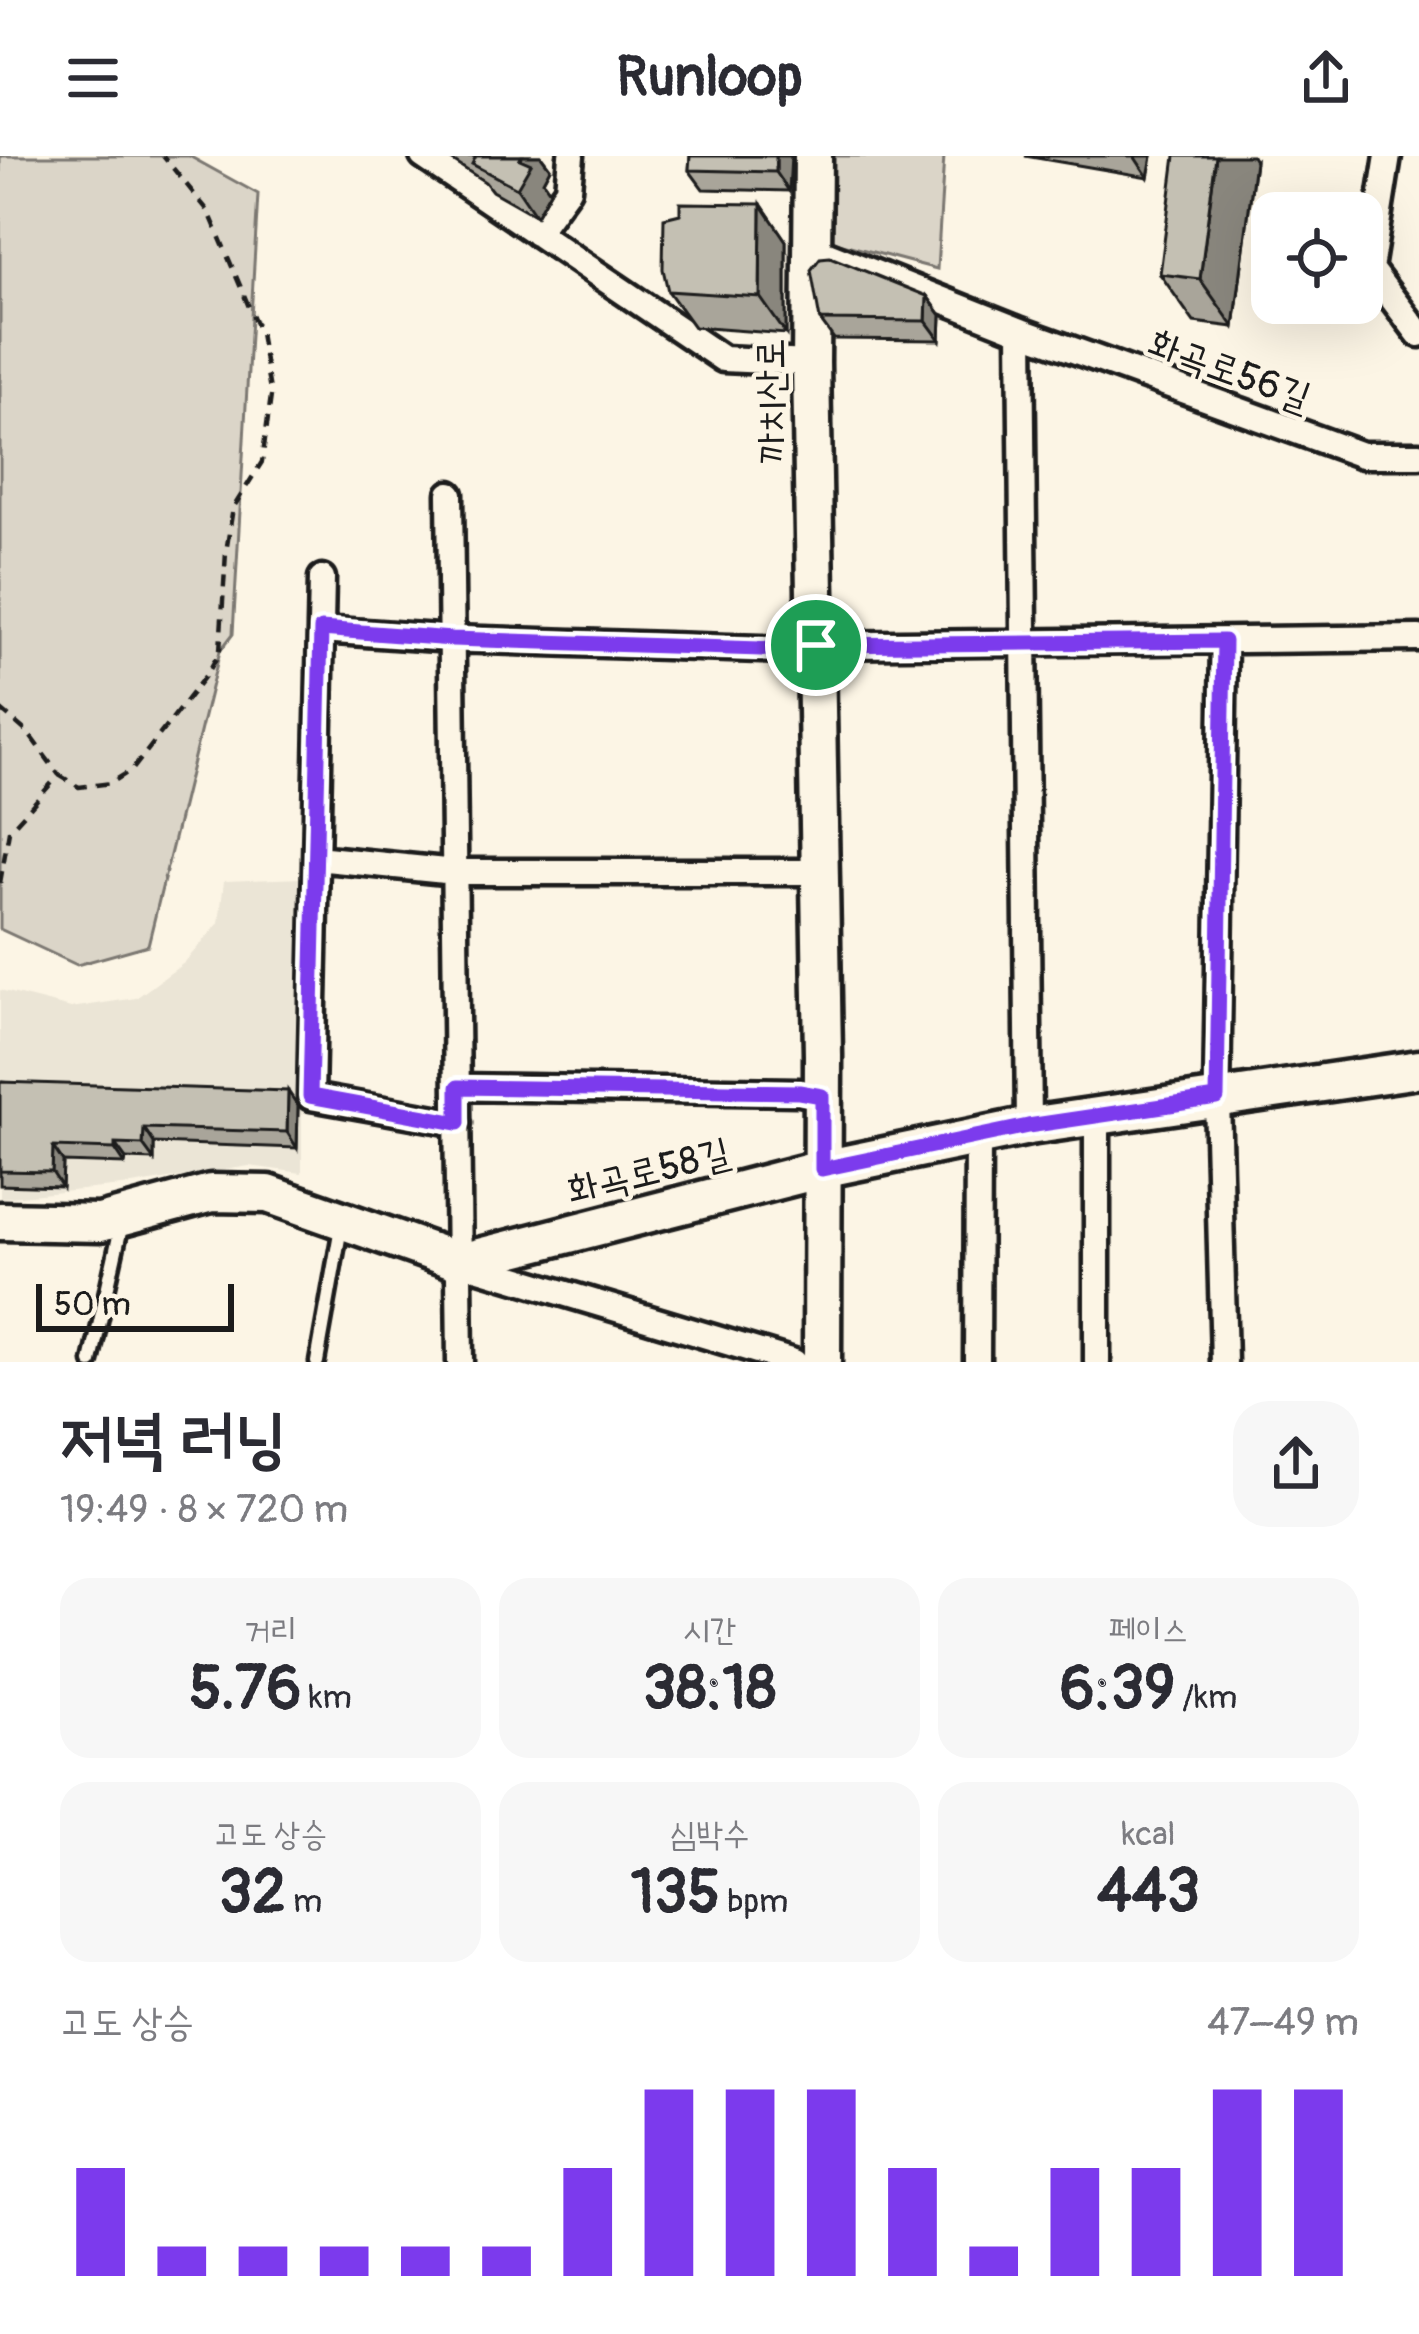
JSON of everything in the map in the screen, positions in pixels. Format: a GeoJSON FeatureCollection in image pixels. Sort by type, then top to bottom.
{"type":"FeatureCollection","features":[{"type":"Feature","properties":{"kind":"street"},"geometry":{"type":"LineString","coordinates":[[423,156],[723,359],[811,363]]}},
{"type":"Feature","properties":{"kind":"street"},"geometry":{"type":"LineString","coordinates":[[536,232],[568,189],[571,156]]}},
{"type":"Feature","properties":{"kind":"street","name":"까치산로"},"geometry":{"type":"LineString","coordinates":[[813,156],[822,1362]]}},
{"type":"Feature","properties":{"kind":"street"},"geometry":{"type":"LineString","coordinates":[[1388,156],[1370,269],[1419,334]]}},
{"type":"Feature","properties":{"kind":"street","name":"화곡로56길"},"geometry":{"type":"LineString","coordinates":[[812,248],[1021,331],[1362,455],[1419,455]]}},
{"type":"Feature","properties":{"kind":"street"},"geometry":{"type":"LineString","coordinates":[[1021,331],[1028,1126]]}},
{"type":"Feature","properties":{"kind":"street"},"geometry":{"type":"LineString","coordinates":[[450,494],[460,1362]]}},
{"type":"Feature","properties":{"kind":"street"},"geometry":{"type":"LineString","coordinates":[[322,578],[310,1096],[458,1123]]}},
{"type":"Feature","properties":{"kind":"street"},"geometry":{"type":"LineString","coordinates":[[321,629],[452,639],[789,650],[816,645],[1419,638]]}},
{"type":"Feature","properties":{"kind":"street"},"geometry":{"type":"LineString","coordinates":[[1224,641],[1217,1098],[1224,1362]]}},
{"type":"Feature","properties":{"kind":"street"},"geometry":{"type":"LineString","coordinates":[[316,858],[455,872],[820,872]]}},
{"type":"Feature","properties":{"kind":"street","name":"화곡로58길"},"geometry":{"type":"LineString","coordinates":[[460,1262],[822,1169],[978,1136],[1419,1069]]}},
{"type":"Feature","properties":{"kind":"street"},"geometry":{"type":"LineString","coordinates":[[458,1087],[822,1096]]}},
{"type":"Feature","properties":{"kind":"street"},"geometry":{"type":"LineString","coordinates":[[1097,1116],[1097,1362]]}},
{"type":"Feature","properties":{"kind":"street"},"geometry":{"type":"LineString","coordinates":[[977,1362],[978,1136]]}},
{"type":"Feature","properties":{"kind":"street"},"geometry":{"type":"LineString","coordinates":[[0,1220],[100,1223],[211,1193],[268,1194],[460,1262],[794,1362]]}},
{"type":"Feature","properties":{"kind":"lane"},"geometry":{"type":"LineString","coordinates":[[92,1362],[123,1217]]}},
{"type":"Feature","properties":{"kind":"lane"},"geometry":{"type":"LineString","coordinates":[[317,1362],[343,1220]]}},
{"type":"Feature","properties":{"kind":"path"},"geometry":{"type":"LineString","coordinates":[[0,709],[28,733],[59,775],[79,787],[111,783],[133,770],[220,651],[233,508],[262,462],[271,396],[260,333],[209,212],[163,156]]}},
{"type":"Feature","properties":{"kind":"path"},"geometry":{"type":"LineString","coordinates":[[0,883],[9,831],[59,775]]}},
{"type":"Feature","properties":{"kind":"shaded area"},"geometry":{"type":"Polygon","coordinates":[[[0,156],[189,156],[258,194],[233,634],[220,651],[148,945],[77,965],[0,929],[0,156]]]}},
{"type":"Feature","properties":{"kind":"shaded area"},"geometry":{"type":"Polygon","coordinates":[[[833,156],[944,156],[937,269],[831,241],[833,156]]]}},
{"type":"Feature","properties":{"kind":"shaded area"},"geometry":{"type":"Polygon","coordinates":[[[302,878],[302,1173],[249,1166],[132,1185],[0,1198],[0,990],[71,1008],[136,998],[184,963],[219,923],[224,881],[302,878]]]}},
{"type":"Feature","properties":{"kind":"building"},"geometry":{"type":"Polygon","coordinates":[[[476,156],[522,156],[531,164],[517,188],[472,164],[476,156]]]}},
{"type":"Feature","properties":{"kind":"building"},"geometry":{"type":"Polygon","coordinates":[[[690,156],[776,156],[776,172],[689,170],[690,156]]]}},
{"type":"Feature","properties":{"kind":"building"},"geometry":{"type":"Polygon","coordinates":[[[1175,156],[1216,156],[1200,279],[1160,274],[1175,156]]]}},
{"type":"Feature","properties":{"kind":"building"},"geometry":{"type":"Polygon","coordinates":[[[680,203],[761,204],[760,297],[668,291],[663,269],[664,218],[680,214],[680,203]]]}},
{"type":"Feature","properties":{"kind":"building"},"geometry":{"type":"Polygon","coordinates":[[[830,257],[927,296],[926,321],[820,320],[811,270],[820,258],[830,257]]]}},
{"type":"Feature","properties":{"kind":"building"},"geometry":{"type":"Polygon","coordinates":[[[0,1082],[288,1091],[287,1132],[144,1128],[143,1145],[53,1147],[52,1172],[0,1171],[0,1082]]]}},
{"type":"Feature","properties":{"kind":"route"},"geometry":{"type":"LineString","coordinates":[[321,629],[452,639],[789,650],[816,645],[1224,641],[1217,1098],[1028,1126],[822,1169],[822,1096],[799,1092],[458,1087],[458,1123],[310,1096],[321,629]]}}]}
